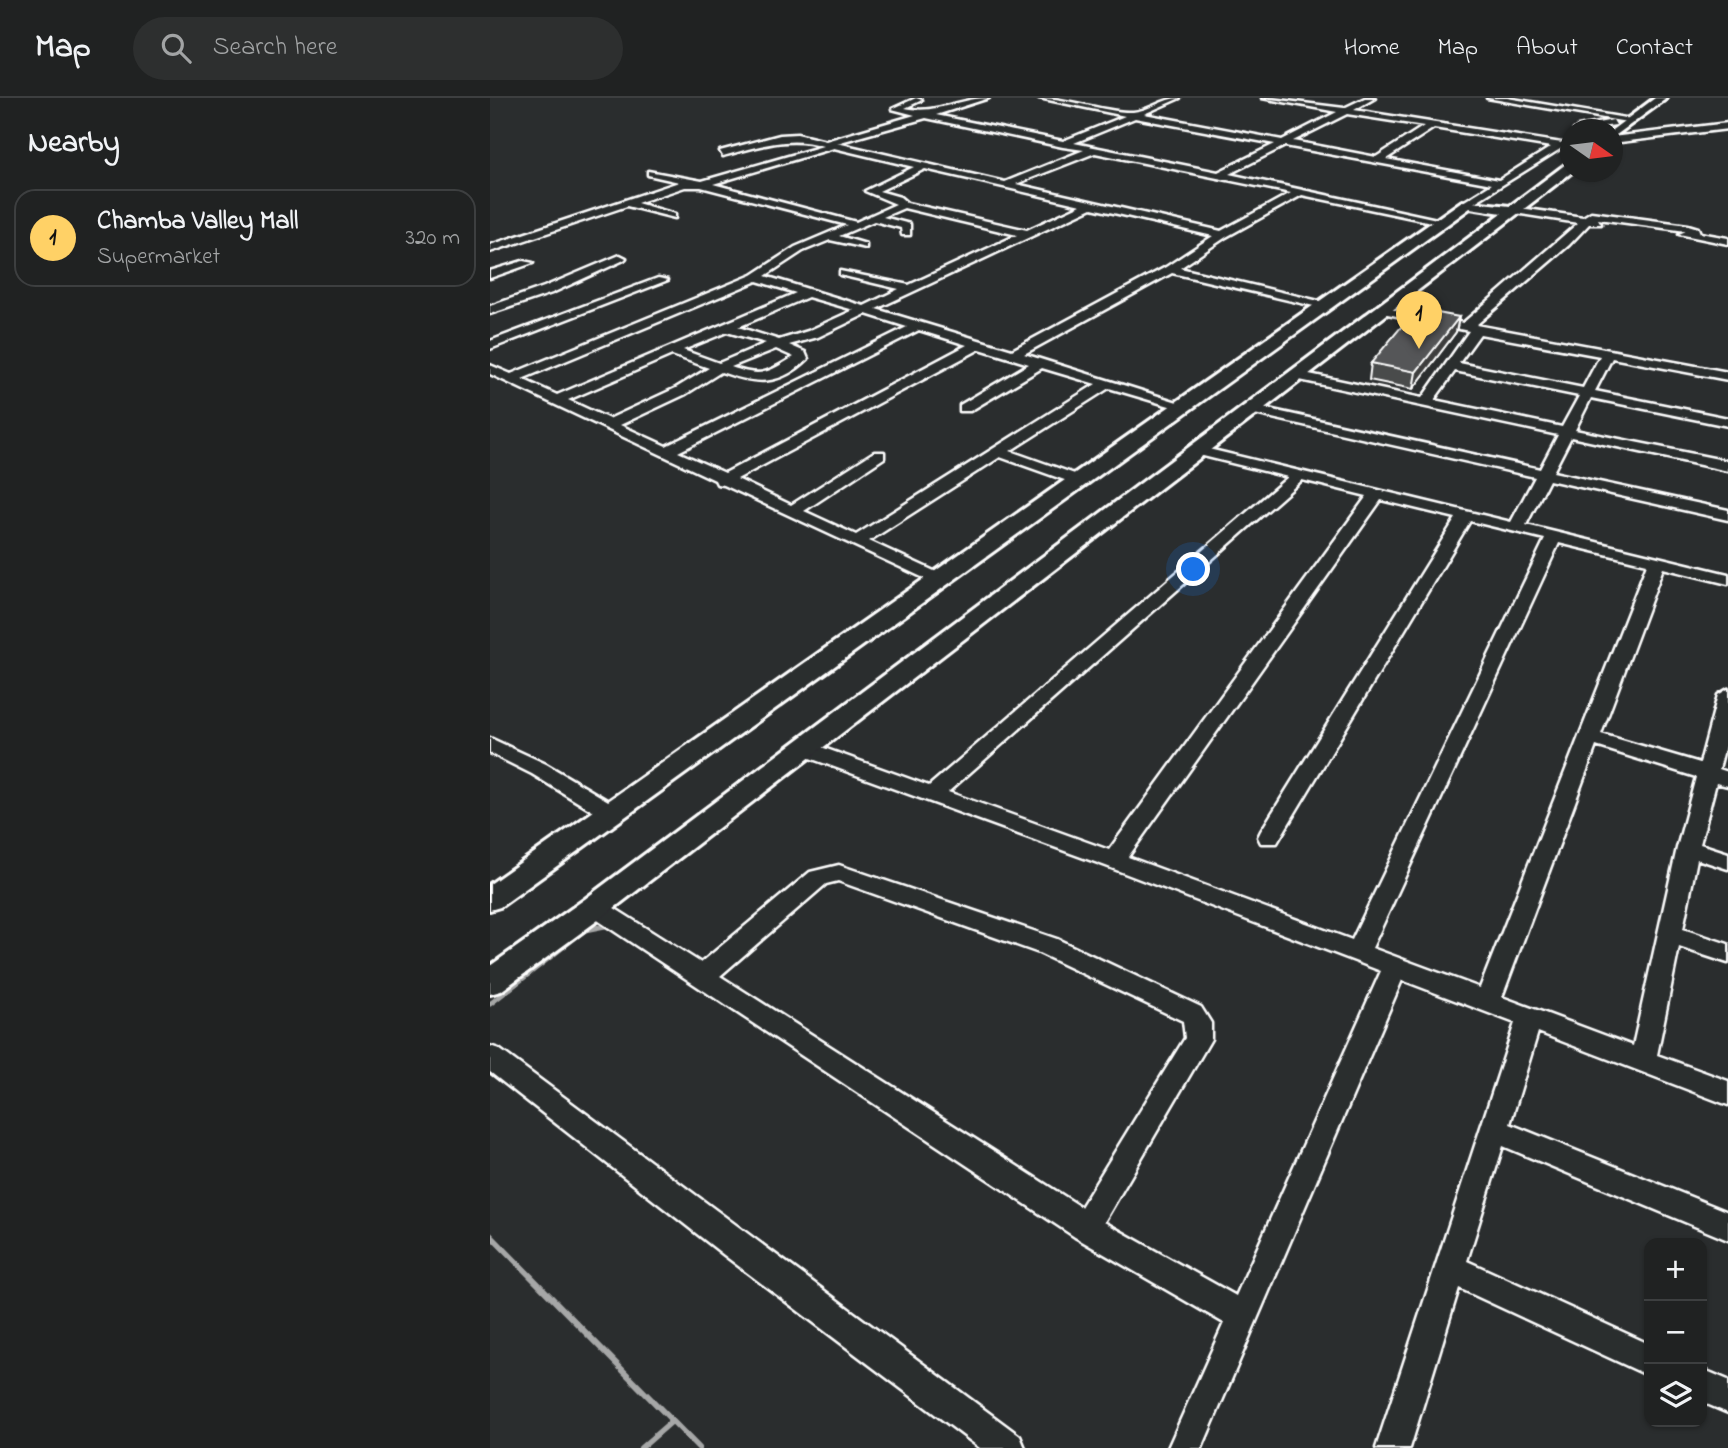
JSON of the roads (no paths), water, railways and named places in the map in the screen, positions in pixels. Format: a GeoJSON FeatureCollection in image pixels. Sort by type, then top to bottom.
{"type":"FeatureCollection","features":[{"type":"Feature","properties":{"kind":"main road"},"geometry":{"type":"LineString","coordinates":[[1623,124],[1662,98]]}},
{"type":"Feature","properties":{"kind":"main road"},"geometry":{"type":"LineString","coordinates":[[490,982],[595,907],[1560,174]]}},
{"type":"Feature","properties":{"kind":"main road"},"geometry":{"type":"LineString","coordinates":[[490,899],[1467,204],[1512,210]]}},
{"type":"Feature","properties":{"kind":"street"},"geometry":{"type":"LineString","coordinates":[[490,249],[666,188],[697,184],[985,98]]}},
{"type":"Feature","properties":{"kind":"street"},"geometry":{"type":"LineString","coordinates":[[1043,98],[1497,182]]}},
{"type":"Feature","properties":{"kind":"street"},"geometry":{"type":"LineString","coordinates":[[1063,144],[1176,98]]}},
{"type":"Feature","properties":{"kind":"street"},"geometry":{"type":"LineString","coordinates":[[1266,98],[1560,146]]}},
{"type":"Feature","properties":{"kind":"street"},"geometry":{"type":"LineString","coordinates":[[1220,175],[1371,98]]}},
{"type":"Feature","properties":{"kind":"street"},"geometry":{"type":"LineString","coordinates":[[1491,98],[1627,119]]}},
{"type":"Feature","properties":{"kind":"street"},"geometry":{"type":"LineString","coordinates":[[918,100],[896,109],[1441,222]]}},
{"type":"Feature","properties":{"kind":"street"},"geometry":{"type":"LineString","coordinates":[[1623,121],[1627,119]]}},
{"type":"Feature","properties":{"kind":"street"},"geometry":{"type":"LineString","coordinates":[[1379,159],[1431,126]]}},
{"type":"Feature","properties":{"kind":"street"},"geometry":{"type":"LineString","coordinates":[[1623,136],[1728,126]]}},
{"type":"Feature","properties":{"kind":"street"},"geometry":{"type":"LineString","coordinates":[[723,153],[788,137],[1222,235]]}},
{"type":"Feature","properties":{"kind":"street"},"geometry":{"type":"LineString","coordinates":[[1467,204],[1497,182],[1560,146]]}},
{"type":"Feature","properties":{"kind":"street"},"geometry":{"type":"LineString","coordinates":[[1006,185],[1093,150]]}},
{"type":"Feature","properties":{"kind":"street"},"geometry":{"type":"LineString","coordinates":[[922,167],[870,191],[896,199],[903,205],[1028,234]]}},
{"type":"Feature","properties":{"kind":"street"},"geometry":{"type":"LineString","coordinates":[[651,173],[857,225]]}},
{"type":"Feature","properties":{"kind":"street"},"geometry":{"type":"LineString","coordinates":[[1014,354],[1170,269],[1222,235],[1299,192]]}},
{"type":"Feature","properties":{"kind":"street"},"geometry":{"type":"LineString","coordinates":[[623,202],[670,216]]}},
{"type":"Feature","properties":{"kind":"street"},"geometry":{"type":"LineString","coordinates":[[511,379],[755,277],[799,249],[903,205]]}},
{"type":"Feature","properties":{"kind":"street"},"geometry":{"type":"LineString","coordinates":[[608,425],[681,391],[720,367],[813,334],[1090,205]]}},
{"type":"Feature","properties":{"kind":"street"},"geometry":{"type":"LineString","coordinates":[[1512,210],[1728,241]]}},
{"type":"Feature","properties":{"kind":"street"},"geometry":{"type":"LineString","coordinates":[[873,218],[906,226],[906,233]]}},
{"type":"Feature","properties":{"kind":"street"},"geometry":{"type":"LineString","coordinates":[[1426,402],[1452,366],[1471,329],[1585,221]]}},
{"type":"Feature","properties":{"kind":"street"},"geometry":{"type":"LineString","coordinates":[[827,236],[862,246]]}},
{"type":"Feature","properties":{"kind":"street"},"geometry":{"type":"LineString","coordinates":[[490,310],[548,290],[620,258]]}},
{"type":"Feature","properties":{"kind":"street"},"geometry":{"type":"LineString","coordinates":[[490,275],[527,263]]}},
{"type":"Feature","properties":{"kind":"street"},"geometry":{"type":"LineString","coordinates":[[864,264],[877,269],[873,279]]}},
{"type":"Feature","properties":{"kind":"street"},"geometry":{"type":"LineString","coordinates":[[1170,269],[1323,306]]}},
{"type":"Feature","properties":{"kind":"street"},"geometry":{"type":"LineString","coordinates":[[844,273],[912,289]]}},
{"type":"Feature","properties":{"kind":"street"},"geometry":{"type":"LineString","coordinates":[[755,277],[1183,406]]}},
{"type":"Feature","properties":{"kind":"street"},"geometry":{"type":"LineString","coordinates":[[490,345],[662,280]]}},
{"type":"Feature","properties":{"kind":"street"},"geometry":{"type":"LineString","coordinates":[[556,400],[806,293]]}},
{"type":"Feature","properties":{"kind":"street"},"geometry":{"type":"LineString","coordinates":[[1379,312],[1728,376]]}},
{"type":"Feature","properties":{"kind":"street"},"geometry":{"type":"LineString","coordinates":[[664,453],[918,326]]}},
{"type":"Feature","properties":{"kind":"street"},"geometry":{"type":"LineString","coordinates":[[672,351],[753,379],[769,377],[801,359],[800,355],[779,344],[728,328]]}},
{"type":"Feature","properties":{"kind":"street"},"geometry":{"type":"LineString","coordinates":[[722,481],[979,344]]}},
{"type":"Feature","properties":{"kind":"street"},"geometry":{"type":"LineString","coordinates":[[1516,528],[1543,475],[1569,433],[1608,354]]}},
{"type":"Feature","properties":{"kind":"street"},"geometry":{"type":"LineString","coordinates":[[965,408],[1042,362]]}},
{"type":"Feature","properties":{"kind":"street"},"geometry":{"type":"LineString","coordinates":[[1452,366],[1728,422]]}},
{"type":"Feature","properties":{"kind":"street"},"geometry":{"type":"LineString","coordinates":[[490,369],[722,481],[939,580]]}},
{"type":"Feature","properties":{"kind":"street"},"geometry":{"type":"LineString","coordinates":[[1295,375],[1728,466]]}},
{"type":"Feature","properties":{"kind":"street"},"geometry":{"type":"LineString","coordinates":[[856,542],[1107,383]]}},
{"type":"Feature","properties":{"kind":"street"},"geometry":{"type":"LineString","coordinates":[[1250,409],[1728,515]]}},
{"type":"Feature","properties":{"kind":"street"},"geometry":{"type":"LineString","coordinates":[[1196,450],[1728,579]]}},
{"type":"Feature","properties":{"kind":"street"},"geometry":{"type":"LineString","coordinates":[[1000,453],[1078,480]]}},
{"type":"Feature","properties":{"kind":"street"},"geometry":{"type":"LineString","coordinates":[[791,512],[879,455]]}},
{"type":"Feature","properties":{"kind":"street"},"geometry":{"type":"LineString","coordinates":[[933,794],[1298,475]]}},
{"type":"Feature","properties":{"kind":"street"},"geometry":{"type":"LineString","coordinates":[[1114,860],[1377,494]]}},
{"type":"Feature","properties":{"kind":"street"},"geometry":{"type":"LineString","coordinates":[[1269,837],[1465,516]]}},
{"type":"Feature","properties":{"kind":"street"},"geometry":{"type":"LineString","coordinates":[[1358,953],[1554,537]]}},
{"type":"Feature","properties":{"kind":"street"},"geometry":{"type":"LineString","coordinates":[[1488,1004],[1657,561]]}},
{"type":"Feature","properties":{"kind":"street"},"geometry":{"type":"LineString","coordinates":[[1643,1061],[1688,848],[1718,776],[1727,702]]}},
{"type":"Feature","properties":{"kind":"street"},"geometry":{"type":"LineString","coordinates":[[1589,737],[1718,776]]}},
{"type":"Feature","properties":{"kind":"street"},"geometry":{"type":"LineString","coordinates":[[490,745],[539,769],[612,813]]}},
{"type":"Feature","properties":{"kind":"street"},"geometry":{"type":"LineString","coordinates":[[803,748],[1114,860],[1728,1093]]}},
{"type":"Feature","properties":{"kind":"street"},"geometry":{"type":"LineString","coordinates":[[1688,848],[1728,861]]}},
{"type":"Feature","properties":{"kind":"street"},"geometry":{"type":"LineString","coordinates":[[702,977],[818,878],[839,873],[1048,946],[1192,1014],[1198,1023],[1198,1039],[1086,1227]]}},
{"type":"Feature","properties":{"kind":"street"},"geometry":{"type":"LineString","coordinates":[[595,907],[1086,1227],[1239,1321]]}},
{"type":"Feature","properties":{"kind":"street"},"geometry":{"type":"LineString","coordinates":[[1669,934],[1728,954]]}},
{"type":"Feature","properties":{"kind":"street"},"geometry":{"type":"LineString","coordinates":[[1185,1448],[1395,967]]}},
{"type":"Feature","properties":{"kind":"street"},"geometry":{"type":"LineString","coordinates":[[1393,1448],[1529,1019]]}},
{"type":"Feature","properties":{"kind":"street"},"geometry":{"type":"LineString","coordinates":[[490,1056],[735,1245],[1008,1448]]}},
{"type":"Feature","properties":{"kind":"street"},"geometry":{"type":"LineString","coordinates":[[1494,1130],[1728,1226]]}},
{"type":"Feature","properties":{"kind":"street"},"geometry":{"type":"LineString","coordinates":[[1450,1268],[1644,1358]]}},
{"type":"Feature","properties":{"kind":"street"},"geometry":{"type":"LineString","coordinates":[[1707,1387],[1728,1397]]}},
{"type":"Feature","properties":{"kind":"waterway"},"geometry":{"type":"LineString","coordinates":[[490,1004],[585,930],[605,926]]}},
{"type":"Feature","properties":{"kind":"waterway"},"geometry":{"type":"LineString","coordinates":[[490,1235],[699,1448]]}},
{"type":"Feature","properties":{"kind":"waterway"},"geometry":{"type":"LineString","coordinates":[[641,1448],[672,1421]]}},
{"type":"Feature","properties":{"kind":"place","name":"Chamba Valley Mall"},"geometry":{"type":"Point","coordinates":[1419,349]}}]}
